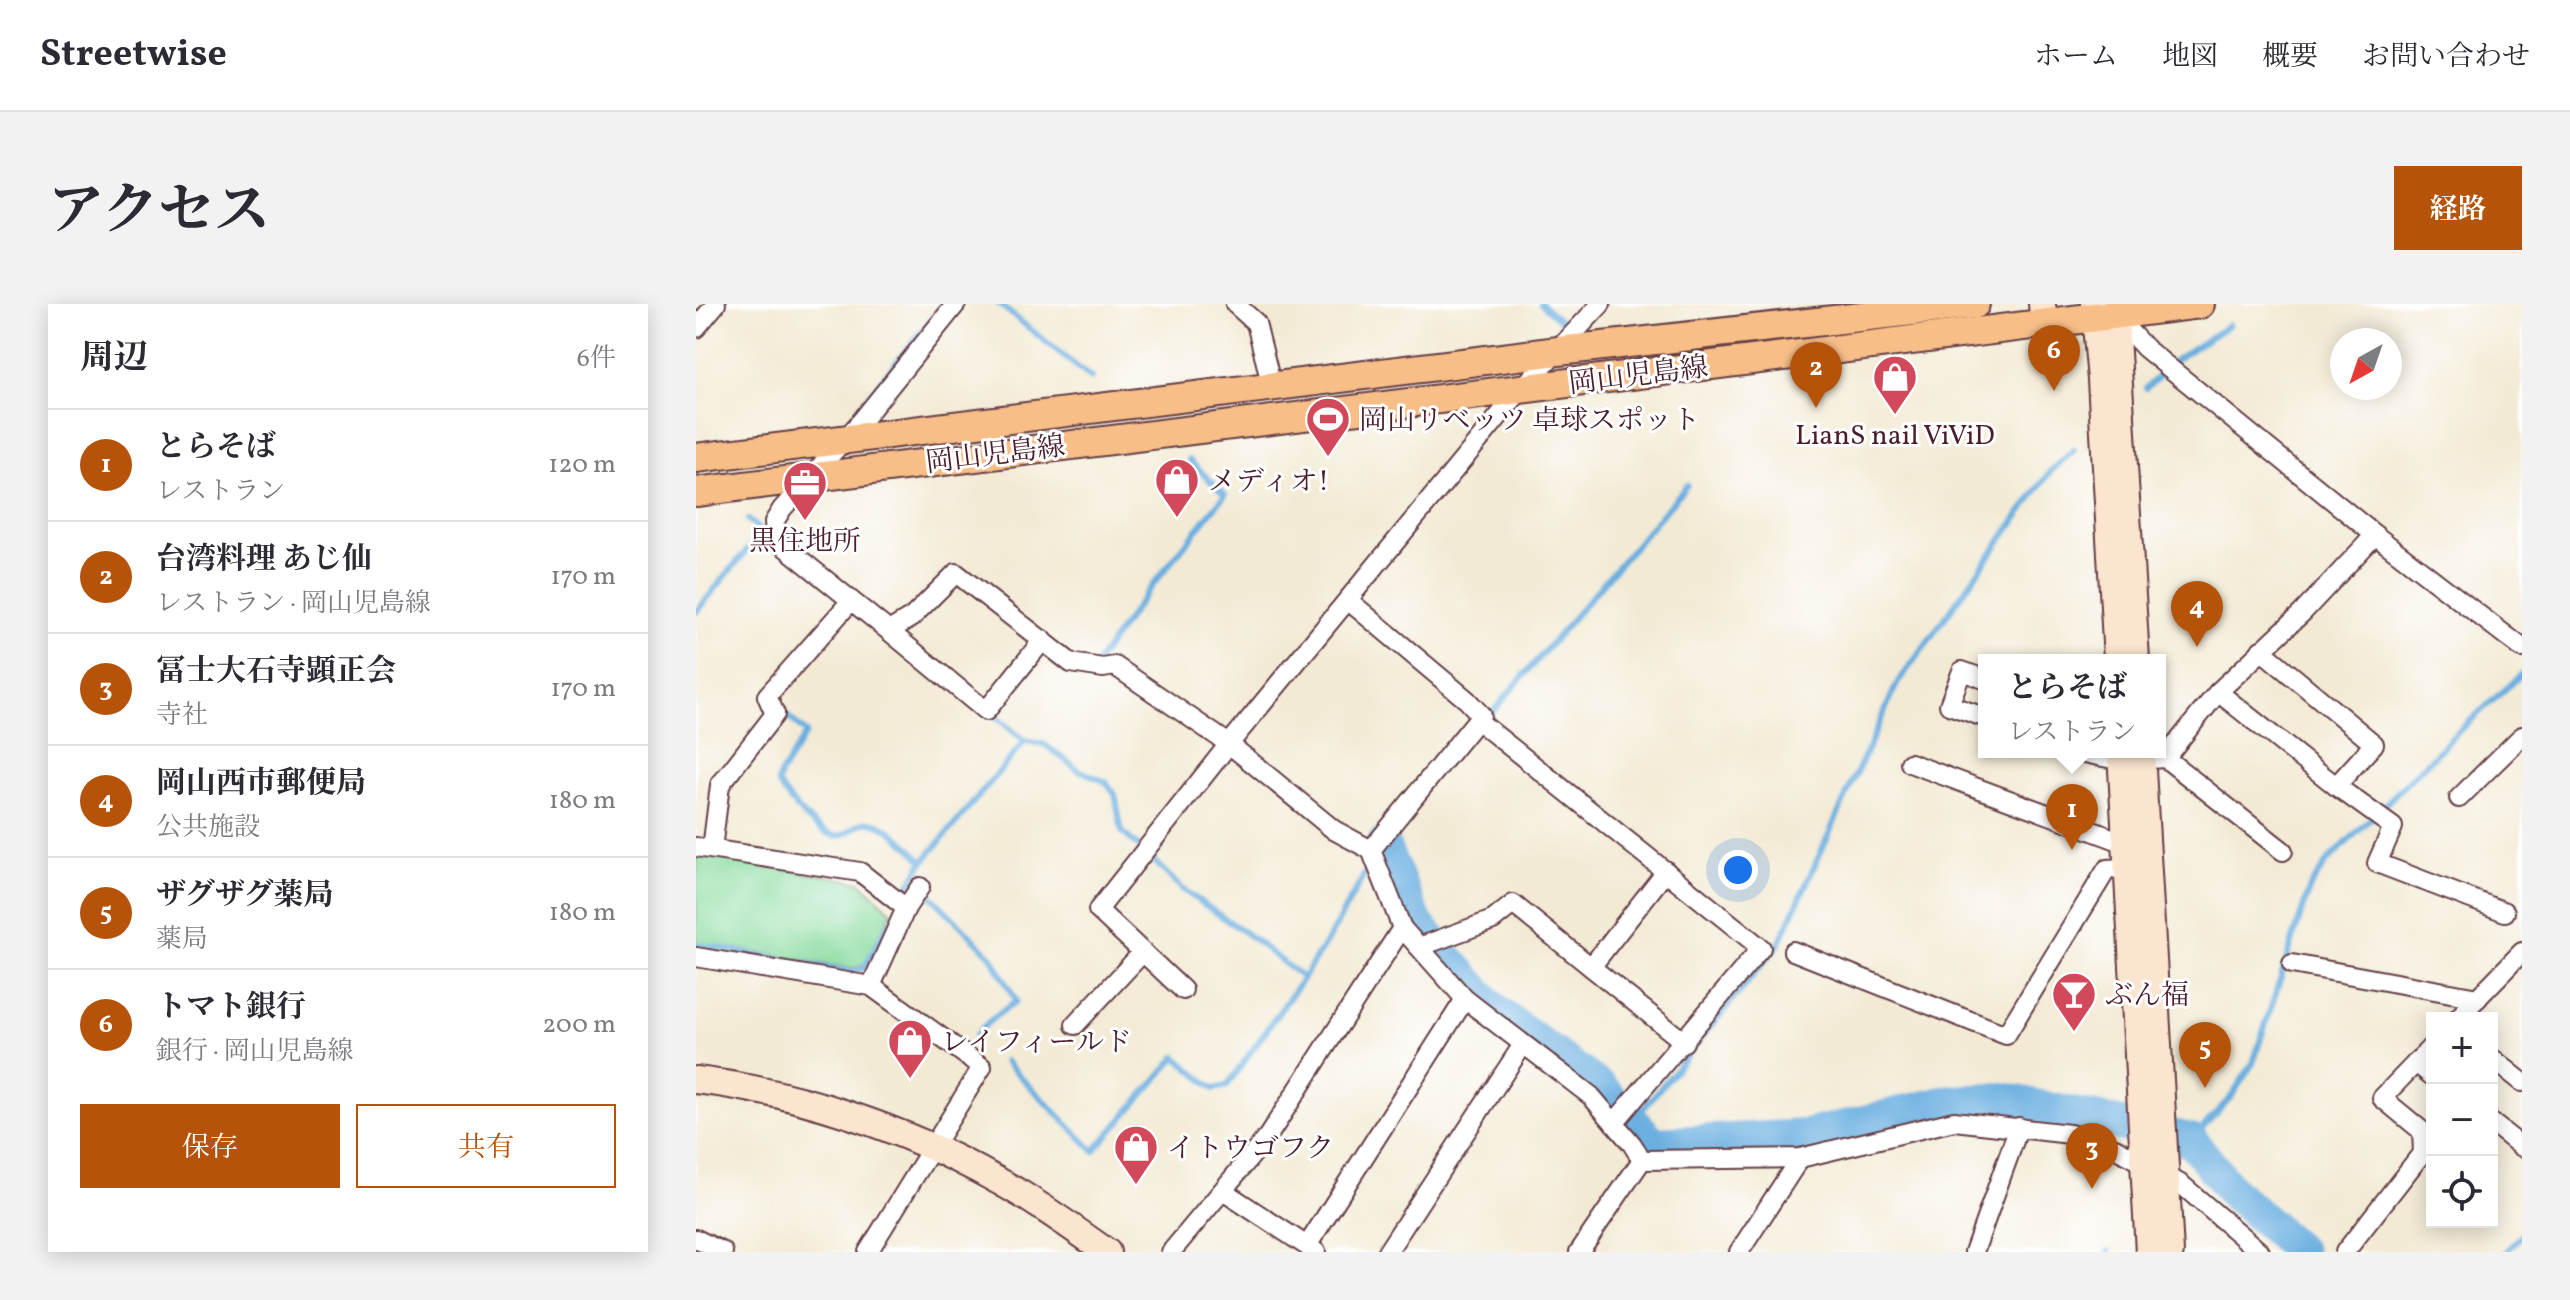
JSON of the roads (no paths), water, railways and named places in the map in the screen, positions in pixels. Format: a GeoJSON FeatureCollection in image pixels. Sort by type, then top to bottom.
{"type":"FeatureCollection","features":[{"type":"Feature","properties":{"kind":"main road","name":"岡山児島線"},"geometry":{"type":"LineString","coordinates":[[696,458],[1558,351],[1966,304]]}},
{"type":"Feature","properties":{"kind":"main road","name":"岡山児島線"},"geometry":{"type":"LineString","coordinates":[[696,492],[1522,388],[2043,314],[2200,304]]}},
{"type":"Feature","properties":{"kind":"street"},"geometry":{"type":"LineString","coordinates":[[696,328],[716,304]]}},
{"type":"Feature","properties":{"kind":"street"},"geometry":{"type":"LineString","coordinates":[[956,304],[774,522],[775,539],[986,711],[1043,640]]}},
{"type":"Feature","properties":{"kind":"street"},"geometry":{"type":"LineString","coordinates":[[1236,304],[1256,323],[1272,387]]}},
{"type":"Feature","properties":{"kind":"street"},"geometry":{"type":"LineString","coordinates":[[1183,990],[1098,910],[1229,744],[1522,388],[1601,304]]}},
{"type":"Feature","properties":{"kind":"street"},"geometry":{"type":"LineString","coordinates":[[2104,310],[2375,535],[2522,648]]}},
{"type":"Feature","properties":{"kind":"street"},"geometry":{"type":"LineString","coordinates":[[2104,310],[2101,380],[2117,654]]}},
{"type":"Feature","properties":{"kind":"street"},"geometry":{"type":"LineString","coordinates":[[2104,310],[2135,654]]}},
{"type":"Feature","properties":{"kind":"street"},"geometry":{"type":"LineString","coordinates":[[2166,734],[2218,692],[2302,613],[2375,535]]}},
{"type":"Feature","properties":{"kind":"street"},"geometry":{"type":"LineString","coordinates":[[889,631],[912,617],[956,573],[1071,663],[1103,668],[1115,666],[1229,744],[1334,830],[1371,850],[1402,928],[1429,944],[1465,999],[1522,1046],[1620,1116],[1642,1160]]}},
{"type":"Feature","properties":{"kind":"street"},"geometry":{"type":"LineString","coordinates":[[851,601],[767,696],[775,714],[720,785],[704,848],[860,872],[906,908]]}},
{"type":"Feature","properties":{"kind":"street"},"geometry":{"type":"LineString","coordinates":[[1349,601],[1481,715],[1371,850]]}},
{"type":"Feature","properties":{"kind":"street"},"geometry":{"type":"LineString","coordinates":[[2261,650],[2374,744],[2336,786]]}},
{"type":"Feature","properties":{"kind":"street"},"geometry":{"type":"LineString","coordinates":[[1978,677],[1962,671],[1949,705],[1978,715]]}},
{"type":"Feature","properties":{"kind":"street"},"geometry":{"type":"LineString","coordinates":[[2218,692],[2374,816],[2393,827],[2377,863],[2505,912]]}},
{"type":"Feature","properties":{"kind":"street"},"geometry":{"type":"LineString","coordinates":[[1477,720],[1761,948],[1620,1116]]}},
{"type":"Feature","properties":{"kind":"street"},"geometry":{"type":"LineString","coordinates":[[2459,798],[2522,736]]}},
{"type":"Feature","properties":{"kind":"street"},"geometry":{"type":"LineString","coordinates":[[2138,758],[2133,859],[2154,1156],[2170,1252]]}},
{"type":"Feature","properties":{"kind":"street"},"geometry":{"type":"LineString","coordinates":[[2141,758],[2283,851]]}},
{"type":"Feature","properties":{"kind":"street"},"geometry":{"type":"LineString","coordinates":[[1910,763],[2133,859]]}},
{"type":"Feature","properties":{"kind":"street"},"geometry":{"type":"LineString","coordinates":[[1793,951],[2006,1035],[2107,869],[2133,859]]}},
{"type":"Feature","properties":{"kind":"street"},"geometry":{"type":"LineString","coordinates":[[1591,967],[1666,871]]}},
{"type":"Feature","properties":{"kind":"street"},"geometry":{"type":"LineString","coordinates":[[871,986],[906,908],[920,887]]}},
{"type":"Feature","properties":{"kind":"street"},"geometry":{"type":"LineString","coordinates":[[1429,944],[1493,920],[1513,904],[1684,1042]]}},
{"type":"Feature","properties":{"kind":"street"},"geometry":{"type":"LineString","coordinates":[[1171,1252],[1268,1136],[1402,928]]}},
{"type":"Feature","properties":{"kind":"street"},"geometry":{"type":"LineString","coordinates":[[1075,1025],[1143,952]]}},
{"type":"Feature","properties":{"kind":"street"},"geometry":{"type":"LineString","coordinates":[[2464,1012],[2522,952]]}},
{"type":"Feature","properties":{"kind":"street"},"geometry":{"type":"LineString","coordinates":[[696,957],[871,986],[982,1067],[868,1252]]}},
{"type":"Feature","properties":{"kind":"street"},"geometry":{"type":"LineString","coordinates":[[2292,964],[2478,998]]}},
{"type":"Feature","properties":{"kind":"street"},"geometry":{"type":"LineString","coordinates":[[1223,1191],[1311,1249],[1465,999]]}},
{"type":"Feature","properties":{"kind":"street"},"geometry":{"type":"LineString","coordinates":[[1387,1252],[1522,1046]]}},
{"type":"Feature","properties":{"kind":"street"},"geometry":{"type":"LineString","coordinates":[[2345,1252],[2423,1152],[2422,1131],[2382,1098],[2426,1052]]}},
{"type":"Feature","properties":{"kind":"street"},"geometry":{"type":"LineString","coordinates":[[2416,1063],[2426,1071]]}},
{"type":"Feature","properties":{"kind":"street"},"geometry":{"type":"LineString","coordinates":[[2498,1063],[2522,1082]]}},
{"type":"Feature","properties":{"kind":"street"},"geometry":{"type":"LineString","coordinates":[[696,1080],[730,1084],[823,1106],[932,1147],[996,1179],[1107,1252]]}},
{"type":"Feature","properties":{"kind":"street"},"geometry":{"type":"LineString","coordinates":[[1642,1160],[1800,1158],[1954,1121],[2070,1134],[2154,1156],[2182,1185],[2260,1252]]}},
{"type":"Feature","properties":{"kind":"street"},"geometry":{"type":"LineString","coordinates":[[1974,1252],[2019,1127]]}},
{"type":"Feature","properties":{"kind":"street"},"geometry":{"type":"LineString","coordinates":[[2498,1128],[2522,1147]]}},
{"type":"Feature","properties":{"kind":"street"},"geometry":{"type":"LineString","coordinates":[[2149,1252],[2154,1156]]}},
{"type":"Feature","properties":{"kind":"street"},"geometry":{"type":"LineString","coordinates":[[1739,1252],[1800,1158]]}},
{"type":"Feature","properties":{"kind":"street"},"geometry":{"type":"LineString","coordinates":[[1579,1252],[1642,1160]]}},
{"type":"Feature","properties":{"kind":"street"},"geometry":{"type":"LineString","coordinates":[[696,1239],[723,1252]]}},
{"type":"Feature","properties":{"kind":"waterway"},"geometry":{"type":"LineString","coordinates":[[859,408],[944,304]]}},
{"type":"Feature","properties":{"kind":"waterway"},"geometry":{"type":"LineString","coordinates":[[999,304],[1091,378]]}},
{"type":"Feature","properties":{"kind":"waterway"},"geometry":{"type":"LineString","coordinates":[[1541,304],[1562,322]]}},
{"type":"Feature","properties":{"kind":"waterway"},"geometry":{"type":"LineString","coordinates":[[2146,388],[2175,360],[2229,325]]}},
{"type":"Feature","properties":{"kind":"waterway"},"geometry":{"type":"LineString","coordinates":[[1633,1121],[1779,944],[1897,684],[2051,471],[2074,450]]}},
{"type":"Feature","properties":{"kind":"waterway"},"geometry":{"type":"LineString","coordinates":[[1097,662],[1147,592],[1225,495],[1189,460]]}},
{"type":"Feature","properties":{"kind":"waterway"},"geometry":{"type":"LineString","coordinates":[[1489,716],[1687,485]]}},
{"type":"Feature","properties":{"kind":"waterway"},"geometry":{"type":"LineString","coordinates":[[748,520],[758,529]]}},
{"type":"Feature","properties":{"kind":"waterway"},"geometry":{"type":"LineString","coordinates":[[696,612],[756,539]]}},
{"type":"Feature","properties":{"kind":"waterway"},"geometry":{"type":"LineString","coordinates":[[2191,1140],[2231,1097],[2253,1063],[2310,887],[2326,863],[2461,729],[2522,674]]}},
{"type":"Feature","properties":{"kind":"waterway"},"geometry":{"type":"LineString","coordinates":[[780,709],[806,733],[778,783],[797,808],[816,826],[834,835],[842,835],[866,822],[882,826],[924,861]]}},
{"type":"Feature","properties":{"kind":"waterway"},"geometry":{"type":"LineString","coordinates":[[991,713],[1025,741]]}},
{"type":"Feature","properties":{"kind":"waterway"},"geometry":{"type":"LineString","coordinates":[[908,887],[922,863],[1025,741],[1044,744],[1079,770],[1106,782],[1115,794],[1122,832],[1138,846]]}},
{"type":"Feature","properties":{"kind":"waterway"},"geometry":{"type":"LineString","coordinates":[[1383,845],[1417,924],[1495,1011],[1601,1088],[1654,1144],[1806,1136],[1943,1103],[2004,1099],[2191,1140],[2232,1192],[2300,1252]]}},
{"type":"Feature","properties":{"kind":"waterway"},"geometry":{"type":"LineString","coordinates":[[1148,855],[1182,889],[1303,978],[1367,870]]}},
{"type":"Feature","properties":{"kind":"waterway"},"geometry":{"type":"LineString","coordinates":[[924,889],[991,956],[1016,1001],[988,1022],[976,1036]]}},
{"type":"Feature","properties":{"kind":"waterway"},"geometry":{"type":"LineString","coordinates":[[696,944],[852,972],[864,968],[889,922]]}},
{"type":"Feature","properties":{"kind":"waterway"},"geometry":{"type":"LineString","coordinates":[[1005,1061],[1094,1151],[1176,1057],[1214,1089],[1227,1086],[1303,978]]}},
{"type":"Feature","properties":{"kind":"waterway"},"geometry":{"type":"LineString","coordinates":[[2506,1252],[2522,1235]]}},
{"type":"Feature","properties":{"kind":"place","name":"トマト銀行"},"geometry":{"type":"Point","coordinates":[2054,391]}},
{"type":"Feature","properties":{"kind":"place","name":"台湾料理 あじ仙"},"geometry":{"type":"Point","coordinates":[1816,408]}},
{"type":"Feature","properties":{"kind":"place","name":"LianS nail ViViD"},"geometry":{"type":"Point","coordinates":[1895,416]}},
{"type":"Feature","properties":{"kind":"place","name":"岡山リベッツ 卓球スポット"},"geometry":{"type":"Point","coordinates":[1328,458]}},
{"type":"Feature","properties":{"kind":"place","name":"メディオ!"},"geometry":{"type":"Point","coordinates":[1177,519]}},
{"type":"Feature","properties":{"kind":"place","name":"黒住地所"},"geometry":{"type":"Point","coordinates":[805,522]}},
{"type":"Feature","properties":{"kind":"place","name":"岡山西市郵便局"},"geometry":{"type":"Point","coordinates":[2197,647]}},
{"type":"Feature","properties":{"kind":"place","name":"とらそば"},"geometry":{"type":"Point","coordinates":[2072,850]}},
{"type":"Feature","properties":{"kind":"place","name":"ぶん福"},"geometry":{"type":"Point","coordinates":[2074,1033]}},
{"type":"Feature","properties":{"kind":"place","name":"レイフィールド"},"geometry":{"type":"Point","coordinates":[910,1080]}},
{"type":"Feature","properties":{"kind":"place","name":"ザグザグ薬局"},"geometry":{"type":"Point","coordinates":[2205,1088]}},
{"type":"Feature","properties":{"kind":"place","name":"イトウゴフク"},"geometry":{"type":"Point","coordinates":[1136,1186]}},
{"type":"Feature","properties":{"kind":"place","name":"冨士大石寺顕正会"},"geometry":{"type":"Point","coordinates":[2092,1189]}}]}
